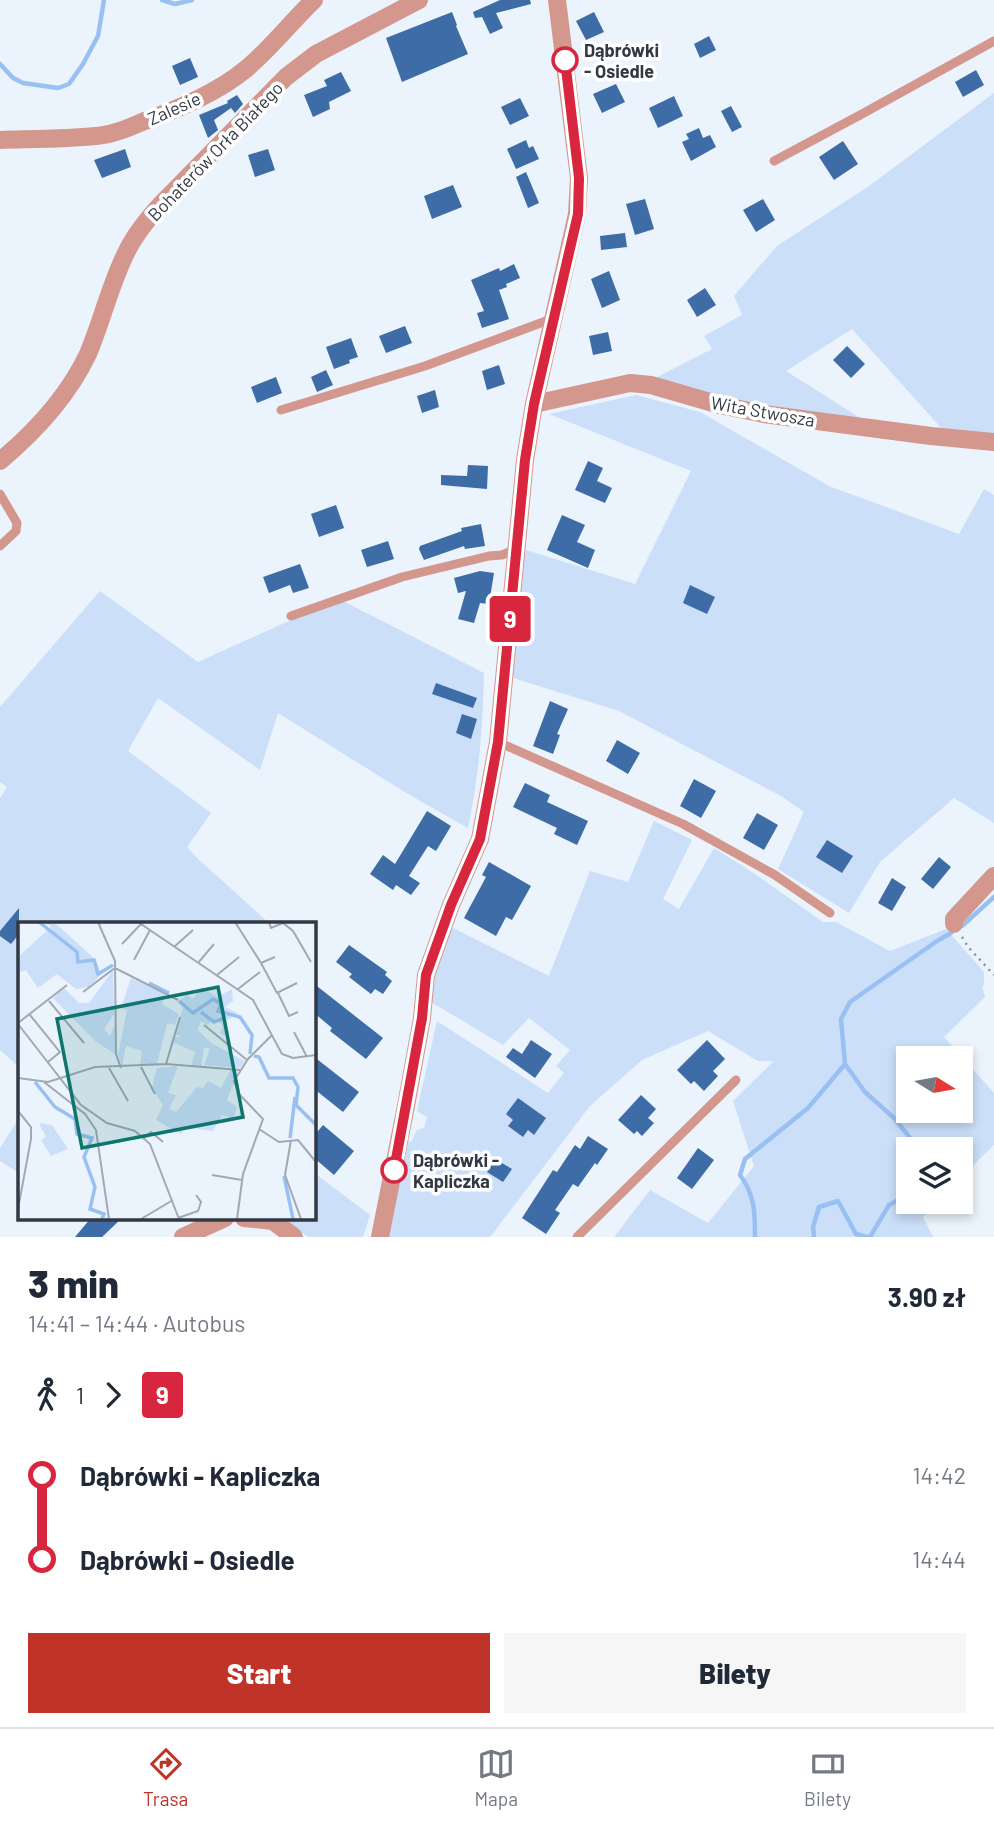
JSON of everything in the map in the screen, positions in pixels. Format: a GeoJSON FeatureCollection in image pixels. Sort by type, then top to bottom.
{"type":"FeatureCollection","features":[{"type":"Feature","properties":{"kind":"street","name":"Zalesie"},"geometry":{"type":"LineString","coordinates":[[0,140],[98,136],[174,110],[244,71],[314,0]]}},
{"type":"Feature","properties":{"kind":"street","name":"Bohaterów Orła Białego"},"geometry":{"type":"LineString","coordinates":[[0,461],[45,418],[75,379],[88,354],[126,251],[150,216],[286,77],[316,54],[419,0]]}},
{"type":"Feature","properties":{"kind":"street"},"geometry":{"type":"LineString","coordinates":[[380,1237],[422,1018],[426,975],[447,914],[480,839],[498,742],[525,460],[534,404],[578,214],[579,178],[556,0]]}},
{"type":"Feature","properties":{"kind":"street"},"geometry":{"type":"LineString","coordinates":[[263,54],[286,77]]}},
{"type":"Feature","properties":{"kind":"street","name":"Wita Stwosza"},"geometry":{"type":"LineString","coordinates":[[534,404],[630,383],[651,385],[720,405],[764,414],[994,442]]}},
{"type":"Feature","properties":{"kind":"street"},"geometry":{"type":"LineString","coordinates":[[954,924],[954,919],[994,876]]}},
{"type":"Feature","properties":{"kind":"street"},"geometry":{"type":"LineString","coordinates":[[183,1237],[221,1220]]}},
{"type":"Feature","properties":{"kind":"street"},"geometry":{"type":"LineString","coordinates":[[263,1220],[273,1221],[294,1237]]}},
{"type":"Feature","properties":{"kind":"lane"},"geometry":{"type":"LineString","coordinates":[[774,161],[994,41]]}},
{"type":"Feature","properties":{"kind":"lane"},"geometry":{"type":"LineString","coordinates":[[281,410],[425,366],[554,318]]}},
{"type":"Feature","properties":{"kind":"lane"},"geometry":{"type":"LineString","coordinates":[[0,494],[17,523],[16,531],[0,546]]}},
{"type":"Feature","properties":{"kind":"lane"},"geometry":{"type":"LineString","coordinates":[[291,616],[402,577],[502,555],[516,549]]}},
{"type":"Feature","properties":{"kind":"lane"},"geometry":{"type":"LineString","coordinates":[[498,742],[683,824],[775,875],[830,913]]}},
{"type":"Feature","properties":{"kind":"lane"},"geometry":{"type":"LineString","coordinates":[[577,1237],[736,1080]]}},
{"type":"Feature","properties":{"kind":"path"},"geometry":{"type":"LineString","coordinates":[[954,924],[968,947],[994,975]]}},
{"type":"Feature","properties":{"kind":"shaded area"},"geometry":{"type":"Polygon","coordinates":[[[994,93],[994,438],[944,431],[852,329],[786,371],[865,421],[786,413],[651,380],[712,349],[704,336],[742,315],[734,296],[777,246],[869,186],[994,93]]]}},
{"type":"Feature","properties":{"kind":"shaded area"},"geometry":{"type":"Polygon","coordinates":[[[636,395],[700,412],[829,486],[959,534],[984,489],[994,495],[994,823],[954,798],[880,862],[849,913],[778,869],[804,812],[781,796],[619,711],[510,677],[523,549],[635,584],[691,471],[549,414],[636,395]]]}},
{"type":"Feature","properties":{"kind":"shaded area"},"geometry":{"type":"Polygon","coordinates":[[[100,591],[198,662],[289,621],[343,601],[484,673],[480,751],[468,828],[278,713],[260,770],[158,698],[128,751],[211,813],[187,847],[268,922],[18,922],[18,1066],[0,1050],[0,798],[7,787],[0,782],[0,707],[100,591]]]}},
{"type":"Feature","properties":{"kind":"shaded area"},"geometry":{"type":"Polygon","coordinates":[[[654,821],[692,840],[663,899],[679,909],[714,848],[823,922],[836,922],[890,951],[946,929],[984,972],[982,987],[985,997],[944,1037],[952,1046],[896,1046],[896,1124],[973,1124],[973,1069],[994,1093],[994,1145],[973,1165],[973,1137],[896,1137],[896,1214],[926,1214],[923,1217],[933,1237],[614,1237],[650,1190],[708,1223],[754,1166],[733,1101],[774,1061],[758,1061],[708,1031],[642,1060],[590,1106],[490,1237],[386,1237],[406,1140],[411,1142],[417,1130],[424,1128],[427,1117],[417,1111],[437,1021],[548,1093],[564,1073],[556,1066],[570,1050],[529,1018],[503,1045],[431,1002],[434,972],[451,927],[549,976],[590,871],[628,882],[654,821]]]}},
{"type":"Feature","properties":{"kind":"shaded area"},"geometry":{"type":"Polygon","coordinates":[[[18,1120],[18,1172],[0,1161],[0,1148],[18,1120]]]}},
{"type":"Feature","properties":{"kind":"shaded area"},"geometry":{"type":"Polygon","coordinates":[[[315,1174],[370,1215],[363,1237],[308,1237],[285,1220],[315,1220],[315,1174]]]}},
{"type":"Feature","properties":{"kind":"building"},"geometry":{"type":"Polygon","coordinates":[[[500,0],[530,0],[531,4],[496,13],[503,28],[490,34],[482,17],[475,18],[473,12],[500,0]]]}},
{"type":"Feature","properties":{"kind":"building"},"geometry":{"type":"Polygon","coordinates":[[[452,12],[468,54],[402,82],[386,38],[452,12]]]}},
{"type":"Feature","properties":{"kind":"building"},"geometry":{"type":"Polygon","coordinates":[[[594,12],[604,32],[586,40],[576,21],[594,12]]]}},
{"type":"Feature","properties":{"kind":"building"},"geometry":{"type":"Polygon","coordinates":[[[709,36],[716,50],[700,58],[694,44],[709,36]]]}},
{"type":"Feature","properties":{"kind":"building"},"geometry":{"type":"Polygon","coordinates":[[[190,58],[198,77],[180,85],[172,66],[190,58]]]}},
{"type":"Feature","properties":{"kind":"building"},"geometry":{"type":"Polygon","coordinates":[[[976,70],[984,85],[963,97],[955,82],[976,70]]]}},
{"type":"Feature","properties":{"kind":"building"},"geometry":{"type":"Polygon","coordinates":[[[341,72],[351,91],[329,102],[330,109],[313,117],[304,95],[327,86],[324,80],[341,72]]]}},
{"type":"Feature","properties":{"kind":"building"},"geometry":{"type":"Polygon","coordinates":[[[616,84],[625,102],[602,113],[593,94],[616,84]]]}},
{"type":"Feature","properties":{"kind":"building"},"geometry":{"type":"Polygon","coordinates":[[[237,95],[243,104],[235,113],[231,108],[214,120],[218,130],[208,138],[199,115],[228,103],[227,101],[237,95]]]}},
{"type":"Feature","properties":{"kind":"building"},"geometry":{"type":"Polygon","coordinates":[[[674,96],[683,116],[658,128],[649,108],[674,96]]]}},
{"type":"Feature","properties":{"kind":"building"},"geometry":{"type":"Polygon","coordinates":[[[520,98],[529,116],[510,125],[501,107],[520,98]]]}},
{"type":"Feature","properties":{"kind":"building"},"geometry":{"type":"Polygon","coordinates":[[[731,106],[742,127],[732,132],[721,111],[731,106]]]}},
{"type":"Feature","properties":{"kind":"building"},"geometry":{"type":"Polygon","coordinates":[[[699,128],[703,138],[710,135],[716,147],[691,161],[682,142],[689,139],[686,134],[699,128]]]}},
{"type":"Feature","properties":{"kind":"building"},"geometry":{"type":"Polygon","coordinates":[[[526,140],[529,148],[533,146],[539,159],[516,169],[507,149],[526,140]]]}},
{"type":"Feature","properties":{"kind":"building"},"geometry":{"type":"Polygon","coordinates":[[[843,141],[858,164],[834,180],[819,157],[843,141]]]}},
{"type":"Feature","properties":{"kind":"building"},"geometry":{"type":"Polygon","coordinates":[[[125,149],[131,167],[102,178],[94,160],[125,149]]]}},
{"type":"Feature","properties":{"kind":"building"},"geometry":{"type":"Polygon","coordinates":[[[268,149],[275,170],[255,177],[248,155],[268,149]]]}},
{"type":"Feature","properties":{"kind":"building"},"geometry":{"type":"Polygon","coordinates":[[[526,172],[539,203],[528,208],[516,177],[526,172]]]}},
{"type":"Feature","properties":{"kind":"building"},"geometry":{"type":"Polygon","coordinates":[[[453,185],[462,207],[432,219],[424,196],[453,185]]]}},
{"type":"Feature","properties":{"kind":"building"},"geometry":{"type":"Polygon","coordinates":[[[645,199],[654,229],[635,235],[626,204],[645,199]]]}},
{"type":"Feature","properties":{"kind":"building"},"geometry":{"type":"Polygon","coordinates":[[[763,199],[775,220],[756,232],[743,210],[763,199]]]}},
{"type":"Feature","properties":{"kind":"building"},"geometry":{"type":"Polygon","coordinates":[[[625,233],[627,247],[601,250],[600,236],[625,233]]]}},
{"type":"Feature","properties":{"kind":"building"},"geometry":{"type":"Polygon","coordinates":[[[514,264],[520,278],[499,290],[509,319],[482,328],[477,313],[484,311],[471,280],[514,264]]]}},
{"type":"Feature","properties":{"kind":"building"},"geometry":{"type":"Polygon","coordinates":[[[609,271],[620,300],[602,308],[591,279],[609,271]]]}},
{"type":"Feature","properties":{"kind":"building"},"geometry":{"type":"Polygon","coordinates":[[[705,288],[716,305],[697,317],[687,300],[705,288]]]}},
{"type":"Feature","properties":{"kind":"building"},"geometry":{"type":"Polygon","coordinates":[[[405,326],[412,343],[386,353],[379,336],[405,326]]]}},
{"type":"Feature","properties":{"kind":"building"},"geometry":{"type":"Polygon","coordinates":[[[608,332],[612,351],[593,355],[589,336],[608,332]]]}},
{"type":"Feature","properties":{"kind":"building"},"geometry":{"type":"Polygon","coordinates":[[[351,338],[358,357],[334,369],[326,347],[351,338]]]}},
{"type":"Feature","properties":{"kind":"building"},"geometry":{"type":"Polygon","coordinates":[[[847,346],[865,364],[851,378],[833,360],[847,346]]]}},
{"type":"Feature","properties":{"kind":"building"},"geometry":{"type":"Polygon","coordinates":[[[499,365],[505,384],[487,390],[482,371],[499,365]]]}},
{"type":"Feature","properties":{"kind":"building"},"geometry":{"type":"Polygon","coordinates":[[[326,370],[333,385],[317,392],[311,377],[326,370]]]}},
{"type":"Feature","properties":{"kind":"building"},"geometry":{"type":"Polygon","coordinates":[[[276,377],[282,393],[257,403],[251,387],[276,377]]]}},
{"type":"Feature","properties":{"kind":"building"},"geometry":{"type":"Polygon","coordinates":[[[435,390],[439,407],[422,413],[417,396],[435,390]]]}},
{"type":"Feature","properties":{"kind":"building"},"geometry":{"type":"Polygon","coordinates":[[[588,461],[603,468],[597,481],[612,488],[605,503],[575,490],[588,461]]]}},
{"type":"Feature","properties":{"kind":"building"},"geometry":{"type":"Polygon","coordinates":[[[468,465],[488,466],[487,489],[441,485],[441,475],[467,476],[468,465]]]}},
{"type":"Feature","properties":{"kind":"building"},"geometry":{"type":"Polygon","coordinates":[[[336,505],[344,528],[319,537],[311,514],[336,505]]]}},
{"type":"Feature","properties":{"kind":"building"},"geometry":{"type":"Polygon","coordinates":[[[562,515],[585,525],[577,542],[595,550],[588,568],[547,550],[562,515]]]}},
{"type":"Feature","properties":{"kind":"building"},"geometry":{"type":"Polygon","coordinates":[[[481,524],[485,546],[465,549],[464,546],[424,560],[420,546],[462,531],[461,528],[481,524]]]}},
{"type":"Feature","properties":{"kind":"building"},"geometry":{"type":"Polygon","coordinates":[[[388,541],[394,559],[367,567],[361,550],[388,541]]]}},
{"type":"Feature","properties":{"kind":"building"},"geometry":{"type":"Polygon","coordinates":[[[300,564],[309,588],[293,593],[290,585],[269,593],[263,577],[300,564]]]}},
{"type":"Feature","properties":{"kind":"building"},"geometry":{"type":"Polygon","coordinates":[[[480,571],[494,573],[489,604],[480,603],[474,623],[458,619],[466,591],[458,593],[454,578],[480,571]]]}},
{"type":"Feature","properties":{"kind":"building"},"geometry":{"type":"Polygon","coordinates":[[[690,585],[715,597],[707,614],[683,603],[690,585]]]}},
{"type":"Feature","properties":{"kind":"building"},"geometry":{"type":"Polygon","coordinates":[[[436,683],[477,698],[473,708],[432,694],[436,683]]]}},
{"type":"Feature","properties":{"kind":"building"},"geometry":{"type":"Polygon","coordinates":[[[550,701],[568,709],[557,734],[560,735],[553,754],[533,746],[550,701]]]}},
{"type":"Feature","properties":{"kind":"building"},"geometry":{"type":"Polygon","coordinates":[[[462,714],[477,719],[471,739],[456,733],[462,714]]]}},
{"type":"Feature","properties":{"kind":"building"},"geometry":{"type":"Polygon","coordinates":[[[617,740],[640,753],[628,774],[606,761],[617,740]]]}},
{"type":"Feature","properties":{"kind":"building"},"geometry":{"type":"Polygon","coordinates":[[[694,779],[716,791],[701,818],[680,806],[694,779]]]}},
{"type":"Feature","properties":{"kind":"building"},"geometry":{"type":"Polygon","coordinates":[[[525,783],[550,795],[547,802],[588,821],[577,845],[554,834],[557,828],[513,807],[525,783]]]}},
{"type":"Feature","properties":{"kind":"building"},"geometry":{"type":"Polygon","coordinates":[[[427,811],[451,826],[436,851],[428,846],[409,876],[420,883],[411,895],[396,885],[393,890],[370,874],[383,855],[395,864],[427,811]]]}},
{"type":"Feature","properties":{"kind":"building"},"geometry":{"type":"Polygon","coordinates":[[[757,813],[778,825],[764,850],[743,838],[757,813]]]}},
{"type":"Feature","properties":{"kind":"building"},"geometry":{"type":"Polygon","coordinates":[[[827,840],[853,856],[842,873],[816,857],[827,840]]]}},
{"type":"Feature","properties":{"kind":"building"},"geometry":{"type":"Polygon","coordinates":[[[939,857],[951,867],[933,889],[921,879],[939,857]]]}},
{"type":"Feature","properties":{"kind":"building"},"geometry":{"type":"Polygon","coordinates":[[[489,862],[531,886],[512,920],[506,917],[496,936],[464,918],[486,877],[482,875],[489,862]]]}},
{"type":"Feature","properties":{"kind":"building"},"geometry":{"type":"Polygon","coordinates":[[[892,878],[906,887],[892,911],[878,903],[892,878]]]}},
{"type":"Feature","properties":{"kind":"building"},"geometry":{"type":"Polygon","coordinates":[[[19,908],[18,935],[11,944],[0,936],[0,931],[19,908]]]}},
{"type":"Feature","properties":{"kind":"building"},"geometry":{"type":"Polygon","coordinates":[[[349,945],[387,972],[385,975],[392,981],[383,994],[375,989],[371,994],[349,977],[352,974],[336,962],[349,945]]]}},
{"type":"Feature","properties":{"kind":"building"},"geometry":{"type":"Polygon","coordinates":[[[315,985],[383,1038],[366,1059],[330,1031],[332,1028],[315,1014],[315,985]]]}},
{"type":"Feature","properties":{"kind":"building"},"geometry":{"type":"Polygon","coordinates":[[[531,1040],[552,1054],[535,1078],[506,1057],[513,1048],[522,1054],[531,1040]]]}},
{"type":"Feature","properties":{"kind":"building"},"geometry":{"type":"Polygon","coordinates":[[[707,1040],[725,1059],[713,1071],[718,1076],[704,1091],[694,1081],[691,1084],[677,1070],[707,1040]]]}},
{"type":"Feature","properties":{"kind":"building"},"geometry":{"type":"Polygon","coordinates":[[[315,1058],[359,1092],[343,1112],[315,1090],[315,1058]]]}},
{"type":"Feature","properties":{"kind":"building"},"geometry":{"type":"Polygon","coordinates":[[[641,1095],[656,1109],[648,1118],[654,1123],[642,1136],[637,1131],[634,1134],[618,1120],[641,1095]]]}},
{"type":"Feature","properties":{"kind":"building"},"geometry":{"type":"Polygon","coordinates":[[[518,1098],[546,1118],[534,1135],[528,1130],[523,1137],[508,1126],[513,1120],[506,1114],[518,1098]]]}},
{"type":"Feature","properties":{"kind":"building"},"geometry":{"type":"Polygon","coordinates":[[[323,1125],[354,1151],[334,1175],[315,1159],[315,1135],[323,1125]]]}},
{"type":"Feature","properties":{"kind":"building"},"geometry":{"type":"Polygon","coordinates":[[[588,1136],[608,1149],[578,1187],[573,1184],[555,1210],[560,1213],[546,1234],[522,1218],[553,1170],[557,1172],[575,1145],[580,1149],[588,1136]]]}},
{"type":"Feature","properties":{"kind":"building"},"geometry":{"type":"Polygon","coordinates":[[[698,1148],[714,1160],[692,1189],[677,1178],[698,1148]]]}},
{"type":"Feature","properties":{"kind":"building"},"geometry":{"type":"Polygon","coordinates":[[[495,1159],[512,1169],[503,1182],[487,1172],[495,1159]]]}},
{"type":"Feature","properties":{"kind":"building"},"geometry":{"type":"Polygon","coordinates":[[[89,1220],[120,1220],[102,1237],[75,1237],[89,1220]]]}},
{"type":"Feature","properties":{"kind":"waterway"},"geometry":{"type":"LineString","coordinates":[[0,64],[13,78],[23,83],[58,88],[69,84],[98,36],[104,0]]}},
{"type":"Feature","properties":{"kind":"waterway"},"geometry":{"type":"LineString","coordinates":[[162,0],[175,4],[192,0]]}},
{"type":"Feature","properties":{"kind":"waterway"},"geometry":{"type":"LineString","coordinates":[[962,926],[994,897]]}},
{"type":"Feature","properties":{"kind":"waterway"},"geometry":{"type":"LineString","coordinates":[[909,1137],[894,1118],[865,1092],[845,1064],[841,1019],[850,1002],[951,933]]}},
{"type":"Feature","properties":{"kind":"waterway"},"geometry":{"type":"LineString","coordinates":[[755,1236],[751,1197],[740,1175],[745,1159],[808,1108],[845,1064]]}},
{"type":"Feature","properties":{"kind":"waterway"},"geometry":{"type":"LineString","coordinates":[[814,1237],[813,1227],[819,1207],[838,1201],[856,1234],[867,1237]]}},
{"type":"Feature","properties":{"kind":"waterway"},"geometry":{"type":"LineString","coordinates":[[870,1237],[889,1205],[896,1201]]}},
{"type":"Feature","properties":{"kind":"bus line","name":"9"},"geometry":{"type":"LineString","coordinates":[[394,1170],[422,1018],[426,975],[440,932],[480,839],[498,742],[525,460],[534,404],[578,214],[579,178],[565,60]]}},
{"type":"Feature","properties":{"kind":"place","name":"Dąbrówki - Osiedle"},"geometry":{"type":"Point","coordinates":[565,60]}},
{"type":"Feature","properties":{"kind":"place","name":"Dąbrówki - Kapliczka"},"geometry":{"type":"Point","coordinates":[394,1170]}}]}
